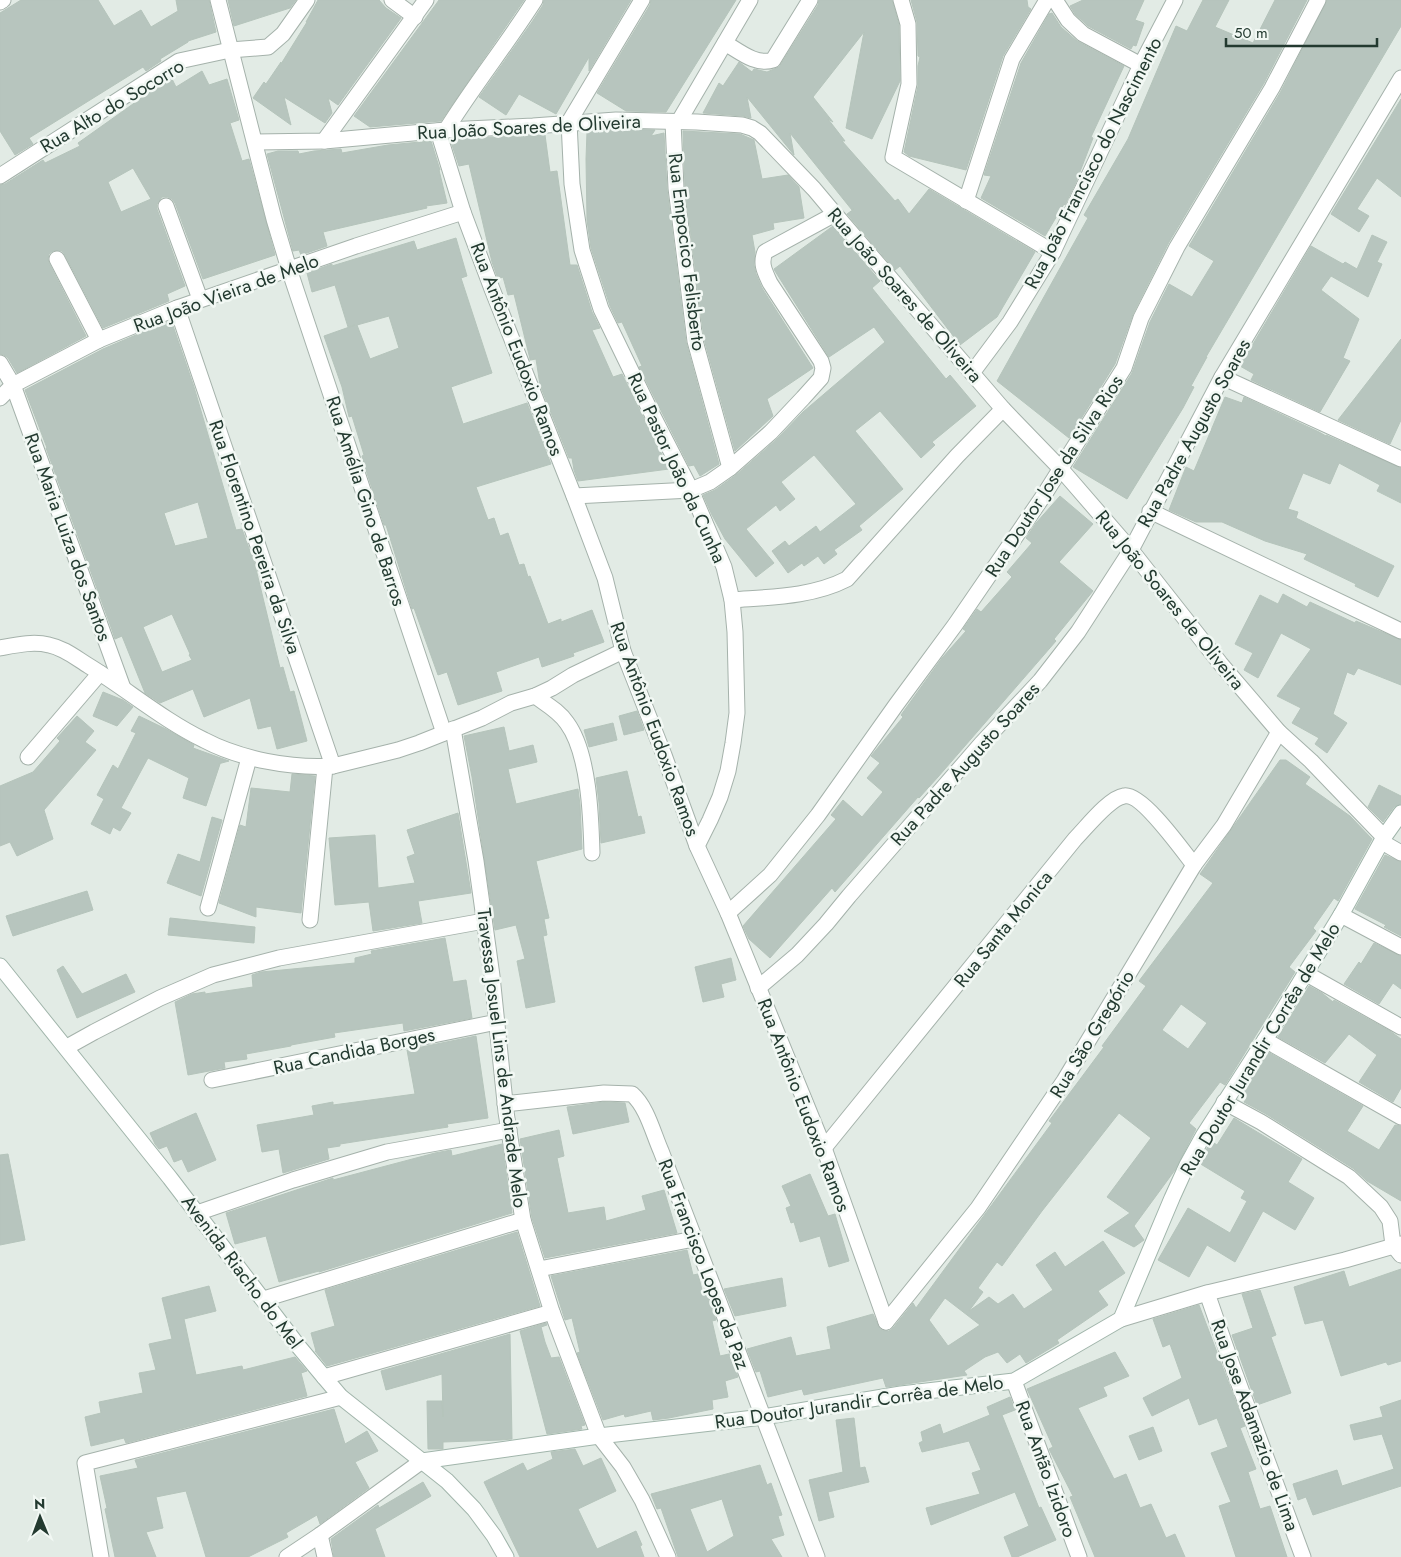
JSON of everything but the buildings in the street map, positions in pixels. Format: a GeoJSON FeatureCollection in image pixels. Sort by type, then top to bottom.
{"type":"FeatureCollection","features":[{"type":"Feature","properties":{"kind":"street","name":"Rua Amélia Gino de Barros"},"geometry":{"type":"LineString","coordinates":[[218,0],[256,142],[274,219],[289,269],[448,731]]}},
{"type":"Feature","properties":{"kind":"street","name":"Rua Alto do Socorro"},"geometry":{"type":"LineString","coordinates":[[0,176],[179,61],[230,50],[268,47],[283,34],[307,0]]}},
{"type":"Feature","properties":{"kind":"street"},"geometry":{"type":"LineString","coordinates":[[392,0],[415,17]]}},
{"type":"Feature","properties":{"kind":"street"},"geometry":{"type":"LineString","coordinates":[[324,141],[426,0]]}},
{"type":"Feature","properties":{"kind":"street"},"geometry":{"type":"LineString","coordinates":[[442,130],[493,62],[535,0]]}},
{"type":"Feature","properties":{"kind":"street"},"geometry":{"type":"LineString","coordinates":[[569,122],[642,0]]}},
{"type":"Feature","properties":{"kind":"street"},"geometry":{"type":"LineString","coordinates":[[676,122],[750,0]]}},
{"type":"Feature","properties":{"kind":"street"},"geometry":{"type":"LineString","coordinates":[[725,43],[758,62],[766,63],[772,60],[810,0]]}},
{"type":"Feature","properties":{"kind":"street"},"geometry":{"type":"LineString","coordinates":[[901,0],[908,24],[909,84],[893,158],[1053,252]]}},
{"type":"Feature","properties":{"kind":"street"},"geometry":{"type":"LineString","coordinates":[[966,201],[1012,59],[1047,0]]}},
{"type":"Feature","properties":{"kind":"street"},"geometry":{"type":"LineString","coordinates":[[1055,0],[1068,20],[1078,30],[1141,65]]}},
{"type":"Feature","properties":{"kind":"street","name":"Rua João Francisco do Nascimento"},"geometry":{"type":"LineString","coordinates":[[972,373],[1010,322],[1053,252],[1141,65],[1175,0]]}},
{"type":"Feature","properties":{"kind":"street","name":"Rua Doutor Jose da Silva Rios"},"geometry":{"type":"LineString","coordinates":[[728,913],[770,876],[818,815],[991,574],[1098,411],[1124,368],[1140,318],[1177,247],[1272,88],[1318,0]]}},
{"type":"Feature","properties":{"kind":"street","name":"Rua Padre Augusto Soares"},"geometry":{"type":"LineString","coordinates":[[758,988],[797,955],[826,924],[968,758],[1040,681],[1078,632],[1131,550],[1222,377],[1401,78]]}},
{"type":"Feature","properties":{"kind":"street","name":"Rua João Soares de Oliveira"},"geometry":{"type":"LineString","coordinates":[[256,142],[324,141],[442,130],[616,120],[742,125],[752,128],[760,133],[814,189],[1003,409],[1060,468],[1131,550],[1220,664],[1279,732],[1311,761],[1383,839],[1401,853]]}},
{"type":"Feature","properties":{"kind":"street","name":"Rua Pastor João da Cunha"},"geometry":{"type":"LineString","coordinates":[[569,122],[572,184],[582,250],[590,278],[601,310],[691,490],[724,567],[732,600],[735,632],[737,713],[734,743],[720,797],[697,846]]}},
{"type":"Feature","properties":{"kind":"street","name":"Rua Empocico Felisberto"},"geometry":{"type":"LineString","coordinates":[[676,122],[676,188],[695,341],[730,468]]}},
{"type":"Feature","properties":{"kind":"street","name":"Rua Antônio Eudoxio Ramos"},"geometry":{"type":"LineString","coordinates":[[442,130],[464,212],[492,289],[605,578],[623,652],[664,755],[697,846],[728,913],[824,1148],[886,1322]]}},
{"type":"Feature","properties":{"kind":"street"},"geometry":{"type":"LineString","coordinates":[[166,206],[200,299]]}},
{"type":"Feature","properties":{"kind":"street","name":"Rua João Vieira de Melo"},"geometry":{"type":"LineString","coordinates":[[0,398],[13,385],[99,340],[177,308],[464,212]]}},
{"type":"Feature","properties":{"kind":"street"},"geometry":{"type":"LineString","coordinates":[[574,496],[691,490],[710,482],[730,468],[771,432],[819,381],[822,374],[822,361],[770,283],[764,271],[762,259],[765,252],[835,214]]}},
{"type":"Feature","properties":{"kind":"street"},"geometry":{"type":"LineString","coordinates":[[57,259],[99,340]]}},
{"type":"Feature","properties":{"kind":"street","name":"Rua Florentino Pereira da Silva"},"geometry":{"type":"LineString","coordinates":[[177,308],[329,767]]}},
{"type":"Feature","properties":{"kind":"street","name":"Rua Maria Luiza dos Santos"},"geometry":{"type":"LineString","coordinates":[[0,363],[13,385],[123,688]]}},
{"type":"Feature","properties":{"kind":"street"},"geometry":{"type":"LineString","coordinates":[[1222,377],[1401,459]]}},
{"type":"Feature","properties":{"kind":"street"},"geometry":{"type":"LineString","coordinates":[[732,600],[811,591],[833,586],[847,579],[956,456],[1003,409]]}},
{"type":"Feature","properties":{"kind":"street"},"geometry":{"type":"LineString","coordinates":[[1150,511],[1401,631]]}},
{"type":"Feature","properties":{"kind":"street"},"geometry":{"type":"LineString","coordinates":[[0,648],[34,643],[49,645],[63,650],[160,714],[204,740],[249,758],[293,765],[329,767],[398,750],[482,718],[511,703],[535,696],[573,675],[623,652]]}},
{"type":"Feature","properties":{"kind":"street"},"geometry":{"type":"LineString","coordinates":[[28,757],[100,673]]}},
{"type":"Feature","properties":{"kind":"street"},"geometry":{"type":"LineString","coordinates":[[535,696],[559,713],[568,723],[580,752],[590,812],[592,854]]}},
{"type":"Feature","properties":{"kind":"street","name":"Travessa Josuel Lins de Andrade Melo"},"geometry":{"type":"LineString","coordinates":[[448,731],[476,860],[497,1022],[505,1104],[523,1220],[552,1312],[598,1436],[623,1467],[633,1484],[668,1557]]}},
{"type":"Feature","properties":{"kind":"street","name":"Rua São Gregório"},"geometry":{"type":"LineString","coordinates":[[886,1322],[978,1208],[1019,1149],[1064,1081],[1194,865],[1224,825],[1279,732]]}},
{"type":"Feature","properties":{"kind":"street"},"geometry":{"type":"LineString","coordinates":[[208,908],[249,758]]}},
{"type":"Feature","properties":{"kind":"street"},"geometry":{"type":"LineString","coordinates":[[310,920],[329,767]]}},
{"type":"Feature","properties":{"kind":"street","name":"Rua Santa Monica"},"geometry":{"type":"LineString","coordinates":[[824,1148],[1075,839],[1094,817],[1116,798],[1126,795],[1141,803],[1152,813],[1194,865]]}},
{"type":"Feature","properties":{"kind":"street","name":"Rua Doutor Jurandir Corrêa de Melo"},"geometry":{"type":"LineString","coordinates":[[422,1460],[598,1436],[763,1418],[901,1394],[1014,1381],[1121,1319],[1187,1165],[1224,1102],[1265,1040],[1341,915],[1383,839],[1401,813]]}},
{"type":"Feature","properties":{"kind":"street"},"geometry":{"type":"LineString","coordinates":[[1341,915],[1401,947]]}},
{"type":"Feature","properties":{"kind":"street"},"geometry":{"type":"LineString","coordinates":[[67,1047],[160,998],[213,975],[279,958],[484,921]]}},
{"type":"Feature","properties":{"kind":"street","name":"Avenida Riacho do Mel"},"geometry":{"type":"LineString","coordinates":[[0,966],[67,1047],[264,1299],[299,1347],[341,1397],[447,1481],[474,1508],[506,1557]]}},
{"type":"Feature","properties":{"kind":"street"},"geometry":{"type":"LineString","coordinates":[[1305,973],[1401,1027]]}},
{"type":"Feature","properties":{"kind":"street","name":"Rua Candida Borges"},"geometry":{"type":"LineString","coordinates":[[212,1080],[497,1022]]}},
{"type":"Feature","properties":{"kind":"street"},"geometry":{"type":"LineString","coordinates":[[1265,1040],[1401,1117]]}},
{"type":"Feature","properties":{"kind":"street","name":"Rua Francisco Lopes da Paz"},"geometry":{"type":"LineString","coordinates":[[505,1104],[604,1093],[632,1094],[638,1100],[648,1120],[817,1557]]}},
{"type":"Feature","properties":{"kind":"street"},"geometry":{"type":"LineString","coordinates":[[1121,1319],[1207,1293],[1398,1248],[1390,1221],[1381,1207],[1348,1177],[1261,1122],[1224,1102]]}},
{"type":"Feature","properties":{"kind":"street"},"geometry":{"type":"LineString","coordinates":[[197,1213],[293,1180],[387,1152],[509,1130]]}},
{"type":"Feature","properties":{"kind":"street"},"geometry":{"type":"LineString","coordinates":[[264,1299],[523,1220]]}},
{"type":"Feature","properties":{"kind":"street"},"geometry":{"type":"LineString","coordinates":[[539,1269],[694,1239]]}},
{"type":"Feature","properties":{"kind":"street","name":"Rua Jose Adamazio de Lima"},"geometry":{"type":"LineString","coordinates":[[1207,1293],[1303,1557]]}},
{"type":"Feature","properties":{"kind":"street"},"geometry":{"type":"LineString","coordinates":[[324,1377],[552,1312]]}},
{"type":"Feature","properties":{"kind":"street","name":"Rua Antão Izidoro"},"geometry":{"type":"LineString","coordinates":[[1014,1381],[1079,1557]]}},
{"type":"Feature","properties":{"kind":"street"},"geometry":{"type":"LineString","coordinates":[[101,1557],[85,1463],[341,1397]]}},
{"type":"Feature","properties":{"kind":"street"},"geometry":{"type":"LineString","coordinates":[[287,1557],[422,1460]]}},
{"type":"Feature","properties":{"kind":"street"},"geometry":{"type":"LineString","coordinates":[[320,1535],[325,1557]]}}]}
